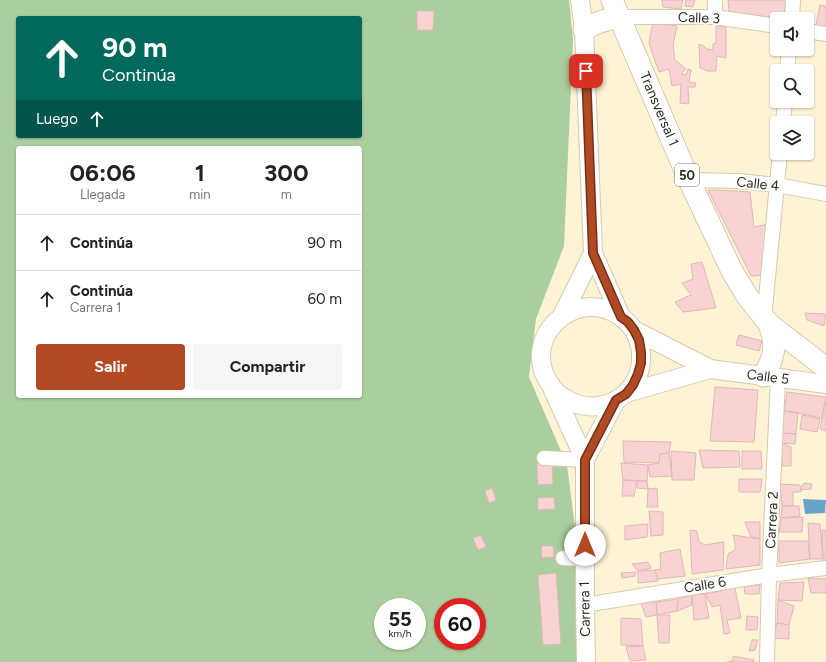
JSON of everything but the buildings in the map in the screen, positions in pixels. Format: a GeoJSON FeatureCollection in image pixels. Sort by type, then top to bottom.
{"type":"FeatureCollection","features":[{"type":"Feature","properties":{"kind":"highway"},"geometry":{"type":"LineString","coordinates":[[584,30],[610,18],[616,9]]}},
{"type":"Feature","properties":{"kind":"highway","name":"Transversal 1"},"geometry":{"type":"LineString","coordinates":[[616,9],[689,180],[732,271],[746,296],[767,321],[826,368]]}},
{"type":"Feature","properties":{"kind":"highway","name":"Transversal 1"},"geometry":{"type":"LineString","coordinates":[[767,321],[773,334],[774,346],[773,356],[769,367],[770,377]]}},
{"type":"Feature","properties":{"kind":"main road"},"geometry":{"type":"LineString","coordinates":[[580,0],[584,30],[593,253],[621,317]]}},
{"type":"Feature","properties":{"kind":"main road"},"geometry":{"type":"LineString","coordinates":[[562,316],[593,253]]}},
{"type":"Feature","properties":{"kind":"main road"},"geometry":{"type":"LineString","coordinates":[[581,308],[602,308],[612,311],[621,317],[628,322],[639,340],[641,363],[633,385],[621,397],[605,405],[594,407],[582,406],[561,397],[546,379],[542,368],[542,345],[546,334],[553,324],[562,316],[581,308]]}},
{"type":"Feature","properties":{"kind":"main road","name":"Calle 5"},"geometry":{"type":"LineString","coordinates":[[634,330],[710,369],[826,384]]}},
{"type":"Feature","properties":{"kind":"main road","name":"Calle 5"},"geometry":{"type":"LineString","coordinates":[[621,397],[710,369]]}},
{"type":"Feature","properties":{"kind":"main road","name":"Carrera 1"},"geometry":{"type":"LineString","coordinates":[[552,388],[585,460],[586,662]]}},
{"type":"Feature","properties":{"kind":"main road","name":"Carrera 1"},"geometry":{"type":"LineString","coordinates":[[585,460],[621,397]]}},
{"type":"Feature","properties":{"kind":"street"},"geometry":{"type":"LineString","coordinates":[[715,0],[715,17]]}},
{"type":"Feature","properties":{"kind":"street"},"geometry":{"type":"LineString","coordinates":[[792,12],[793,0]]}},
{"type":"Feature","properties":{"kind":"street","name":"Calle 3"},"geometry":{"type":"LineString","coordinates":[[616,9],[715,17],[770,25]]}},
{"type":"Feature","properties":{"kind":"street"},"geometry":{"type":"LineString","coordinates":[[814,32],[826,34]]}},
{"type":"Feature","properties":{"kind":"street"},"geometry":{"type":"LineString","coordinates":[[767,321],[779,160]]}},
{"type":"Feature","properties":{"kind":"street","name":"Calle 4"},"geometry":{"type":"LineString","coordinates":[[689,180],[740,181],[777,185],[826,194]]}},
{"type":"Feature","properties":{"kind":"street","name":"Carrera 2"},"geometry":{"type":"LineString","coordinates":[[767,662],[770,377]]}},
{"type":"Feature","properties":{"kind":"street"},"geometry":{"type":"LineString","coordinates":[[544,458],[585,460]]}},
{"type":"Feature","properties":{"kind":"street"},"geometry":{"type":"LineString","coordinates":[[563,558],[585,559]]}},
{"type":"Feature","properties":{"kind":"street","name":"Calle 6"},"geometry":{"type":"LineString","coordinates":[[585,605],[769,575],[826,568]]}},
{"type":"Feature","properties":{"kind":"green space"},"geometry":{"type":"Polygon","coordinates":[[[0,0],[569,0],[573,40],[564,246],[536,319],[529,377],[567,465],[585,605],[586,662],[0,662],[0,0]]]}},
{"type":"Feature","properties":{"kind":"water"},"geometry":{"type":"Polygon","coordinates":[[[803,499],[826,500],[825,513],[805,514],[803,499]]]}},
{"type":"Feature","properties":{"kind":"route"},"geometry":{"type":"LineString","coordinates":[[585,545],[585,460],[616,400],[626,394],[633,385],[641,363],[639,340],[628,322],[621,317],[593,253],[586,71]]}}]}
